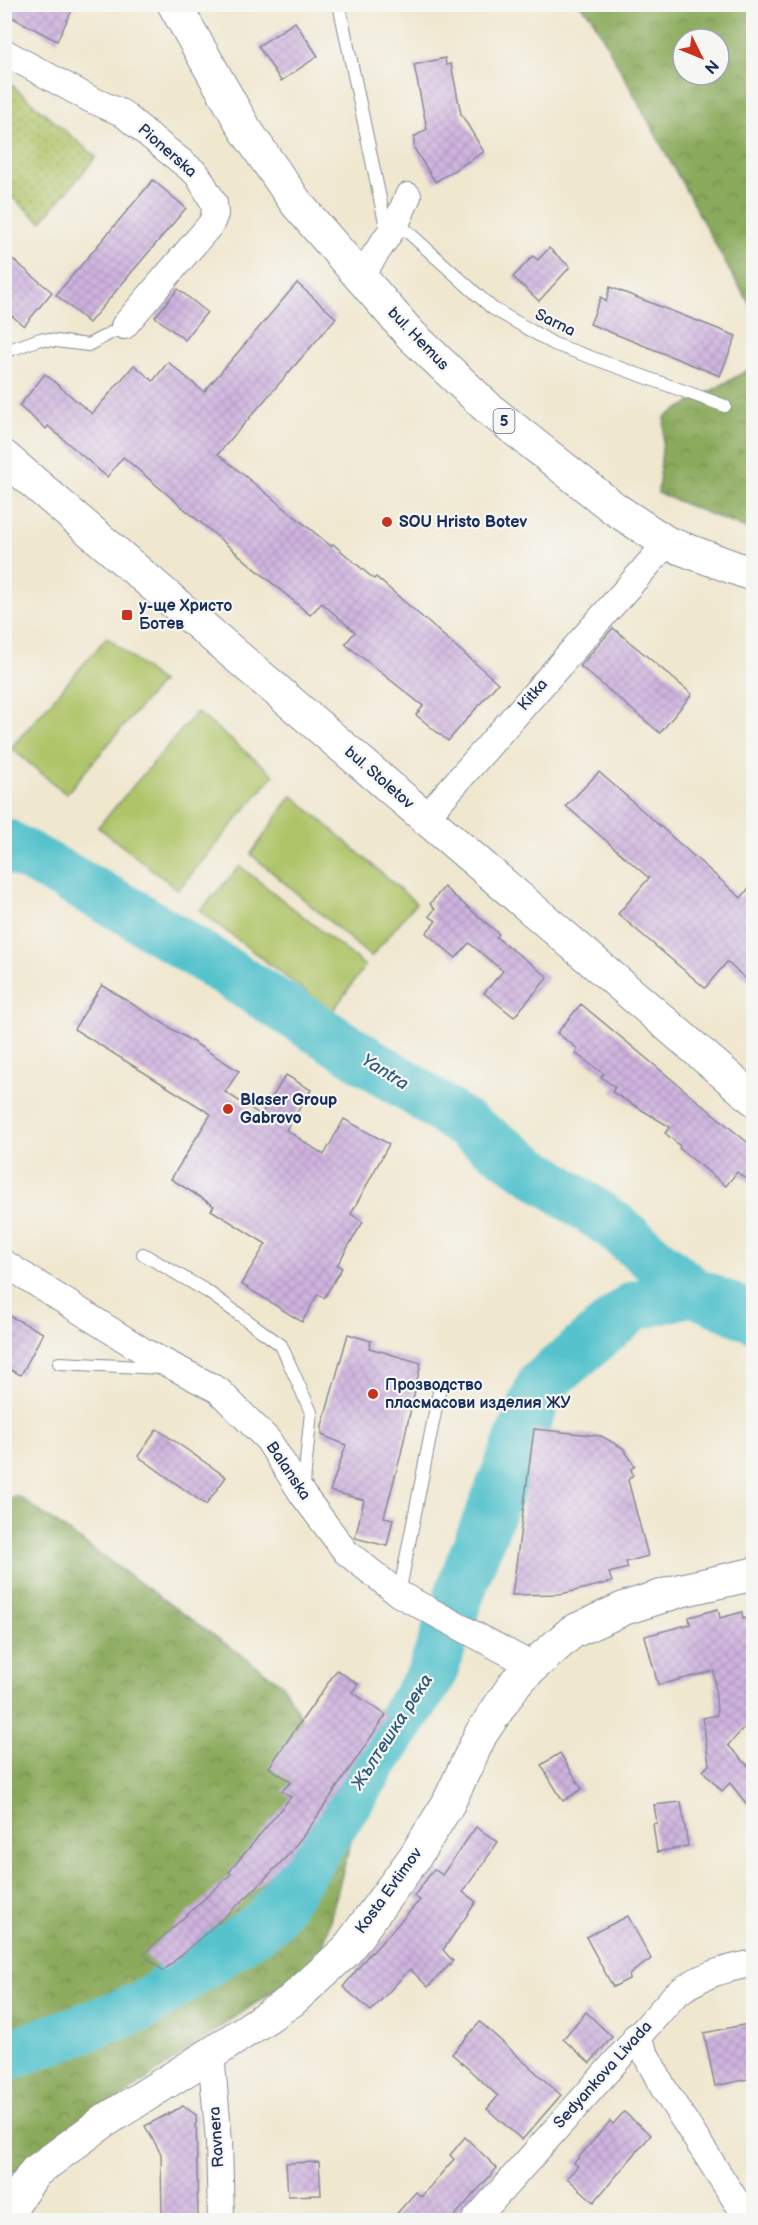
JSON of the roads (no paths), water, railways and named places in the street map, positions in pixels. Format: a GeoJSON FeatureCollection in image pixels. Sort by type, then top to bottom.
{"type":"FeatureCollection","features":[{"type":"Feature","properties":{"kind":"main road","name":"bul. Hemus"},"geometry":{"type":"LineString","coordinates":[[174,4],[258,148],[297,204],[410,334],[489,409],[615,509],[667,543],[753,575]]}},
{"type":"Feature","properties":{"kind":"main road","name":"bul. Stoletov"},"geometry":{"type":"LineString","coordinates":[[4,457],[753,1099]]}},
{"type":"Feature","properties":{"kind":"main road","name":"Kosta Evtimov"},"geometry":{"type":"LineString","coordinates":[[4,2217],[35,2172],[103,2122],[211,2055],[291,2001],[346,1951],[414,1858],[448,1804],[481,1734],[516,1682],[572,1632],[625,1608],[682,1590],[753,1574]]}},
{"type":"Feature","properties":{"kind":"street","name":"Pionerska"},"geometry":{"type":"LineString","coordinates":[[4,52],[90,99],[122,113],[196,174],[214,203],[211,224],[124,326]]}},
{"type":"Feature","properties":{"kind":"street"},"geometry":{"type":"LineString","coordinates":[[360,277],[393,229],[408,196]]}},
{"type":"Feature","properties":{"kind":"street","name":"Kitka"},"geometry":{"type":"LineString","coordinates":[[425,818],[667,543]]}},
{"type":"Feature","properties":{"kind":"street","name":"Balanska"},"geometry":{"type":"LineString","coordinates":[[4,1263],[145,1352],[218,1390],[268,1440],[303,1495],[346,1552],[408,1599],[533,1666]]}},
{"type":"Feature","properties":{"kind":"street","name":"Sedyankova Livada"},"geometry":{"type":"LineString","coordinates":[[475,2220],[636,2036],[674,1996],[690,1982],[716,1971],[753,1963]]}},
{"type":"Feature","properties":{"kind":"street"},"geometry":{"type":"LineString","coordinates":[[636,2036],[664,2089],[740,2207],[752,2220]]}},
{"type":"Feature","properties":{"kind":"street","name":"Ravnera"},"geometry":{"type":"LineString","coordinates":[[211,2055],[219,2141],[221,2220]]}},
{"type":"Feature","properties":{"kind":"lane"},"geometry":{"type":"LineString","coordinates":[[339,4],[393,229]]}},
{"type":"Feature","properties":{"kind":"lane","name":"Sarna"},"geometry":{"type":"LineString","coordinates":[[393,229],[492,309],[554,344],[725,406]]}},
{"type":"Feature","properties":{"kind":"lane"},"geometry":{"type":"LineString","coordinates":[[4,352],[40,339],[88,345],[124,326]]}},
{"type":"Feature","properties":{"kind":"lane"},"geometry":{"type":"LineString","coordinates":[[143,1254],[208,1292],[281,1345],[310,1412],[303,1495]]}},
{"type":"Feature","properties":{"kind":"lane"},"geometry":{"type":"LineString","coordinates":[[59,1363],[178,1369]]}},
{"type":"Feature","properties":{"kind":"lane"},"geometry":{"type":"LineString","coordinates":[[408,1599],[439,1392]]}},
{"type":"Feature","properties":{"kind":"waterway","name":"Yantra"},"geometry":{"type":"LineString","coordinates":[[4,843],[134,914],[408,1086],[613,1225],[692,1291],[754,1318]]}},
{"type":"Feature","properties":{"kind":"waterway","name":"Жълтешка река"},"geometry":{"type":"LineString","coordinates":[[4,2057],[143,2006],[269,1920],[431,1676],[470,1564],[542,1383],[634,1306],[692,1291]]}},
{"type":"Feature","properties":{"kind":"place","name":"SOU Hristo Botev"},"geometry":{"type":"Point","coordinates":[387,522]}},
{"type":"Feature","properties":{"kind":"place","name":"у-ще Христо Ботев"},"geometry":{"type":"Point","coordinates":[127,615]}},
{"type":"Feature","properties":{"kind":"place","name":"Blaser Group Gabrovo"},"geometry":{"type":"Point","coordinates":[228,1109]}},
{"type":"Feature","properties":{"kind":"place","name":"Прозводство пласмасови изделия ЖУ"},"geometry":{"type":"Point","coordinates":[373,1394]}}]}
